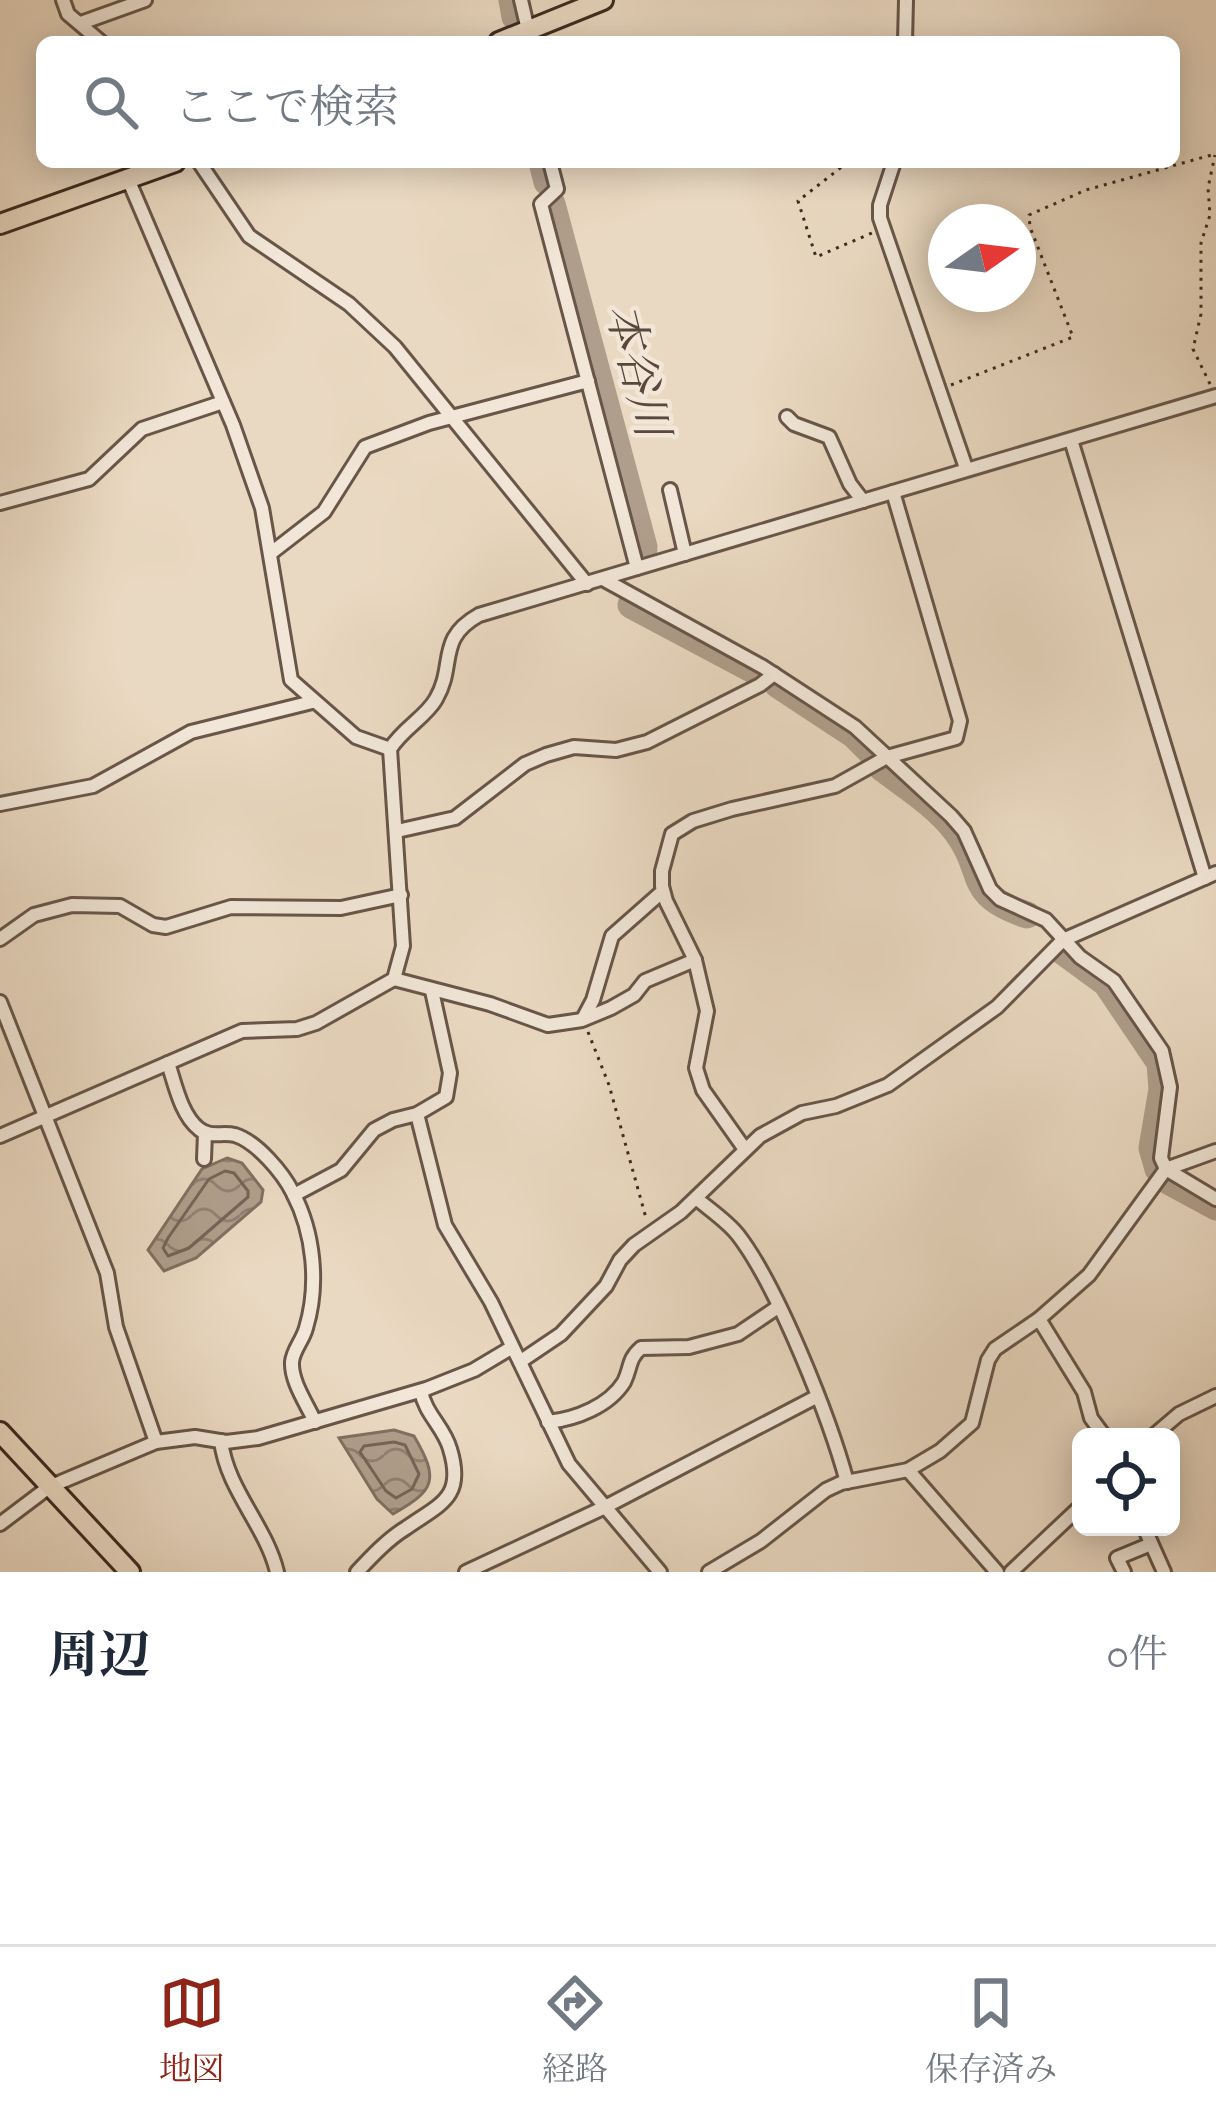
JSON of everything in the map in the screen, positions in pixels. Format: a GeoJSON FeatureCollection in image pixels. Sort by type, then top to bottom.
{"type":"FeatureCollection","features":[{"type":"Feature","properties":{"kind":"main road"},"geometry":{"type":"LineString","coordinates":[[517,36],[603,0]]}},
{"type":"Feature","properties":{"kind":"main road"},"geometry":{"type":"LineString","coordinates":[[0,224],[157,168]]}},
{"type":"Feature","properties":{"kind":"main road"},"geometry":{"type":"LineString","coordinates":[[0,1432],[130,1572]]}},
{"type":"Feature","properties":{"kind":"street"},"geometry":{"type":"LineString","coordinates":[[63,0],[68,14],[95,36]]}},
{"type":"Feature","properties":{"kind":"street"},"geometry":{"type":"LineString","coordinates":[[81,23],[145,0]]}},
{"type":"Feature","properties":{"kind":"street"},"geometry":{"type":"LineString","coordinates":[[515,36],[521,0]]}},
{"type":"Feature","properties":{"kind":"street"},"geometry":{"type":"LineString","coordinates":[[905,36],[906,0]]}},
{"type":"Feature","properties":{"kind":"street"},"geometry":{"type":"LineString","coordinates":[[203,168],[249,236],[374,326],[586,584]]}},
{"type":"Feature","properties":{"kind":"street"},"geometry":{"type":"LineString","coordinates":[[552,168],[557,189],[541,204],[637,568]]}},
{"type":"Feature","properties":{"kind":"street"},"geometry":{"type":"LineString","coordinates":[[892,168],[880,205],[883,229],[966,469]]}},
{"type":"Feature","properties":{"kind":"street"},"geometry":{"type":"LineString","coordinates":[[128,178],[223,402],[262,508],[291,680],[356,737],[389,749]]}},
{"type":"Feature","properties":{"kind":"street"},"geometry":{"type":"LineString","coordinates":[[271,554],[334,501],[365,447],[588,381]]}},
{"type":"Feature","properties":{"kind":"street"},"geometry":{"type":"LineString","coordinates":[[0,1136],[242,1031],[297,1029],[316,1023],[394,979],[404,946],[389,749],[436,698],[447,649],[463,624],[479,615],[1216,396]]}},
{"type":"Feature","properties":{"kind":"street"},"geometry":{"type":"LineString","coordinates":[[0,503],[89,479],[142,429],[223,402]]}},
{"type":"Feature","properties":{"kind":"street"},"geometry":{"type":"LineString","coordinates":[[787,417],[829,437],[863,501]]}},
{"type":"Feature","properties":{"kind":"street"},"geometry":{"type":"LineString","coordinates":[[521,1361],[561,1334],[606,1286],[620,1260],[696,1198],[744,1148],[786,1120],[888,1085],[997,1007],[1063,940],[1210,875],[1071,440]]}},
{"type":"Feature","properties":{"kind":"street"},"geometry":{"type":"LineString","coordinates":[[670,490],[685,554]]}},
{"type":"Feature","properties":{"kind":"street"},"geometry":{"type":"LineString","coordinates":[[744,1148],[703,1090],[696,1068],[706,1011],[694,960],[664,892],[667,846],[681,827],[732,809],[836,786],[887,757],[956,738],[960,721],[893,492]]}},
{"type":"Feature","properties":{"kind":"street"},"geometry":{"type":"LineString","coordinates":[[603,579],[774,674],[855,727],[964,831],[990,889],[1000,899],[1046,920],[1114,981],[1162,1052],[1170,1087],[1160,1147],[1166,1169],[1216,1198]]}},
{"type":"Feature","properties":{"kind":"street"},"geometry":{"type":"LineString","coordinates":[[397,831],[454,818],[525,764],[560,749],[616,750],[647,742],[774,674]]}},
{"type":"Feature","properties":{"kind":"street"},"geometry":{"type":"LineString","coordinates":[[0,804],[94,786],[191,732],[312,702]]}},
{"type":"Feature","properties":{"kind":"street"},"geometry":{"type":"LineString","coordinates":[[582,1020],[593,1000],[612,936],[664,892]]}},
{"type":"Feature","properties":{"kind":"street"},"geometry":{"type":"LineString","coordinates":[[0,939],[34,915],[72,905],[120,907],[166,927],[231,907],[340,908],[401,895]]}},
{"type":"Feature","properties":{"kind":"street"},"geometry":{"type":"LineString","coordinates":[[394,979],[490,1004],[536,1024],[582,1020],[625,1001],[645,981],[694,960]]}},
{"type":"Feature","properties":{"kind":"street"},"geometry":{"type":"LineString","coordinates":[[294,1195],[341,1170],[374,1130],[417,1114],[446,1096],[450,1086],[432,991]]}},
{"type":"Feature","properties":{"kind":"street"},"geometry":{"type":"LineString","coordinates":[[0,1002],[107,1274],[116,1327],[156,1442]]}},
{"type":"Feature","properties":{"kind":"street"},"geometry":{"type":"LineString","coordinates":[[168,1063],[188,1115],[205,1133],[245,1140],[294,1195],[312,1254],[314,1287],[305,1334],[292,1355],[292,1366],[315,1422]]}},
{"type":"Feature","properties":{"kind":"street"},"geometry":{"type":"LineString","coordinates":[[417,1114],[445,1225],[491,1302],[569,1464],[660,1572]]}},
{"type":"Feature","properties":{"kind":"street"},"geometry":{"type":"LineString","coordinates":[[205,1133],[205,1159]]}},
{"type":"Feature","properties":{"kind":"street"},"geometry":{"type":"LineString","coordinates":[[709,1572],[761,1541],[826,1490],[908,1470],[940,1451],[972,1423],[995,1349],[1039,1319],[1089,1275],[1166,1169],[1216,1150]]}},
{"type":"Feature","properties":{"kind":"street"},"geometry":{"type":"LineString","coordinates":[[696,1198],[735,1232],[778,1307],[847,1482]]}},
{"type":"Feature","properties":{"kind":"street"},"geometry":{"type":"LineString","coordinates":[[548,1422],[574,1417],[610,1398],[640,1348],[689,1347],[738,1334],[778,1307]]}},
{"type":"Feature","properties":{"kind":"street"},"geometry":{"type":"LineString","coordinates":[[1039,1319],[1084,1392],[1098,1428]]}},
{"type":"Feature","properties":{"kind":"street"},"geometry":{"type":"LineString","coordinates":[[0,1524],[49,1487],[156,1442],[258,1438],[421,1390],[474,1370],[511,1348]]}},
{"type":"Feature","properties":{"kind":"street"},"geometry":{"type":"LineString","coordinates":[[357,1572],[405,1528],[447,1501],[453,1487],[450,1449],[428,1413],[421,1390]]}},
{"type":"Feature","properties":{"kind":"street"},"geometry":{"type":"LineString","coordinates":[[1163,1428],[1216,1396]]}},
{"type":"Feature","properties":{"kind":"street"},"geometry":{"type":"LineString","coordinates":[[466,1572],[603,1508],[816,1397]]}},
{"type":"Feature","properties":{"kind":"street"},"geometry":{"type":"LineString","coordinates":[[221,1441],[230,1474],[278,1572]]}},
{"type":"Feature","properties":{"kind":"street"},"geometry":{"type":"LineString","coordinates":[[908,1470],[997,1572]]}},
{"type":"Feature","properties":{"kind":"street"},"geometry":{"type":"LineString","coordinates":[[1011,1572],[1072,1514]]}},
{"type":"Feature","properties":{"kind":"street"},"geometry":{"type":"LineString","coordinates":[[1148,1536],[1164,1572]]}},
{"type":"Feature","properties":{"kind":"street"},"geometry":{"type":"LineString","coordinates":[[1124,1572],[1118,1558],[1151,1544]]}},
{"type":"Feature","properties":{"kind":"path"},"geometry":{"type":"LineString","coordinates":[[1180,163],[1215,153],[1208,188],[1210,214],[1201,243],[1201,314],[1193,349],[1216,396]]}},
{"type":"Feature","properties":{"kind":"path"},"geometry":{"type":"LineString","coordinates":[[840,168],[798,201],[816,257],[883,229]]}},
{"type":"Feature","properties":{"kind":"path"},"geometry":{"type":"LineString","coordinates":[[938,390],[1073,337],[1029,215],[1085,190],[1162,168]]}},
{"type":"Feature","properties":{"kind":"path"},"geometry":{"type":"LineString","coordinates":[[582,1020],[609,1085],[650,1234]]}},
{"type":"Feature","properties":{"kind":"water"},"geometry":{"type":"Polygon","coordinates":[[[227,1158],[242,1163],[263,1190],[261,1202],[196,1258],[164,1271],[148,1250],[202,1169],[227,1158]]]}},
{"type":"Feature","properties":{"kind":"water"},"geometry":{"type":"Polygon","coordinates":[[[394,1430],[414,1436],[430,1473],[418,1498],[393,1514],[377,1499],[339,1438],[394,1430]]]}},
{"type":"Feature","properties":{"kind":"waterway","name":"本谷川"},"geometry":{"type":"LineString","coordinates":[[512,0],[515,17]]}},
{"type":"Feature","properties":{"kind":"waterway","name":"本谷川"},"geometry":{"type":"LineString","coordinates":[[544,168],[547,182]]}},
{"type":"Feature","properties":{"kind":"waterway","name":"本谷川"},"geometry":{"type":"LineString","coordinates":[[552,204],[643,557]]}},
{"type":"Feature","properties":{"kind":"waterway","name":"本谷川"},"geometry":{"type":"LineString","coordinates":[[632,602],[759,673]]}},
{"type":"Feature","properties":{"kind":"waterway","name":"本谷川"},"geometry":{"type":"LineString","coordinates":[[778,685],[854,735],[872,753]]}},
{"type":"Feature","properties":{"kind":"waterway","name":"本谷川"},"geometry":{"type":"LineString","coordinates":[[882,768],[956,831],[985,891],[1027,915]]}},
{"type":"Feature","properties":{"kind":"waterway","name":"本谷川"},"geometry":{"type":"LineString","coordinates":[[1061,950],[1106,983],[1160,1063],[1162,1089],[1152,1148],[1158,1169]]}},
{"type":"Feature","properties":{"kind":"waterway","name":"本谷川"},"geometry":{"type":"LineString","coordinates":[[1168,1181],[1216,1207]]}}]}
